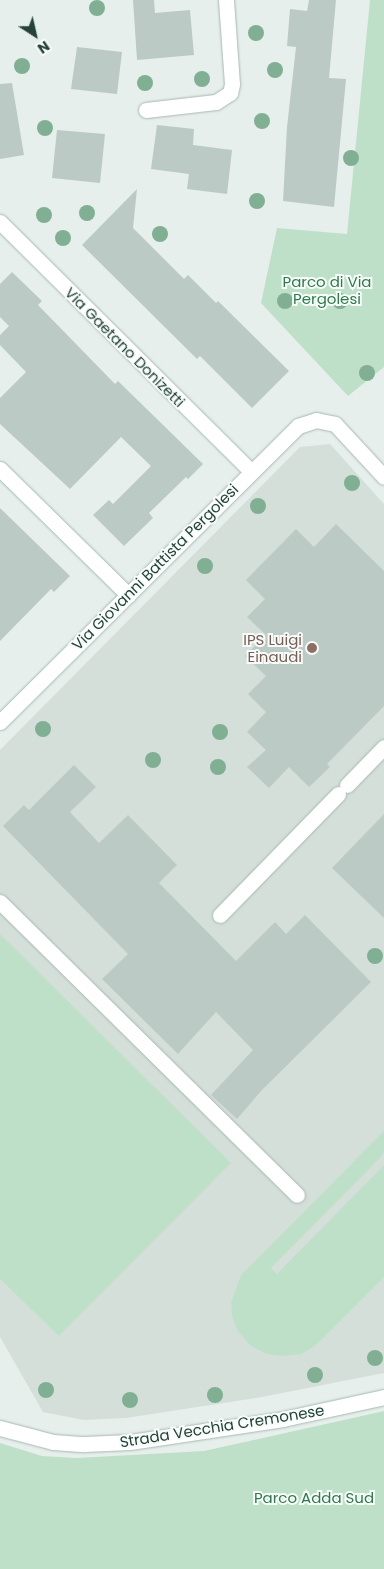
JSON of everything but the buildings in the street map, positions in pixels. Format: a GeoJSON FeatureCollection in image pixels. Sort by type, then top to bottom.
{"type":"FeatureCollection","features":[{"type":"Feature","properties":{"kind":"street"},"geometry":{"type":"LineString","coordinates":[[146,110],[216,102],[230,93],[232,84],[226,0]]}},
{"type":"Feature","properties":{"kind":"street","name":"Via Gaetano Donizetti"},"geometry":{"type":"LineString","coordinates":[[0,222],[251,471]]}},
{"type":"Feature","properties":{"kind":"street","name":"Via Giovanni Battista Pergolesi"},"geometry":{"type":"LineString","coordinates":[[2,717],[298,426],[316,420],[335,424],[384,477]]}},
{"type":"Feature","properties":{"kind":"street"},"geometry":{"type":"LineString","coordinates":[[0,469],[128,595]]}},
{"type":"Feature","properties":{"kind":"street"},"geometry":{"type":"LineString","coordinates":[[220,915],[384,747]]}},
{"type":"Feature","properties":{"kind":"street"},"geometry":{"type":"LineString","coordinates":[[0,902],[297,1195]]}},
{"type":"Feature","properties":{"kind":"street","name":"Strada Vecchia Cremonese"},"geometry":{"type":"LineString","coordinates":[[0,1428],[54,1442],[84,1444],[130,1442],[283,1419],[384,1398]]}},
{"type":"Feature","properties":{"kind":"shaded area"},"geometry":{"type":"Polygon","coordinates":[[[330,444],[384,504],[384,1373],[262,1397],[126,1418],[84,1420],[43,1412],[0,1337],[0,750],[300,447],[330,444]]]}},
{"type":"Feature","properties":{"kind":"green space","name":"Parco di Via Pergolesi"},"geometry":{"type":"Polygon","coordinates":[[[370,0],[384,0],[384,367],[348,396],[261,303],[277,228],[347,234],[370,0]]]}},
{"type":"Feature","properties":{"kind":"green space"},"geometry":{"type":"Polygon","coordinates":[[[0,934],[231,1163],[59,1336],[0,1279],[0,934]]]}},
{"type":"Feature","properties":{"kind":"green space"},"geometry":{"type":"Polygon","coordinates":[[[384,1131],[384,1152],[380,1158],[271,1268],[277,1274],[384,1165],[384,1277],[315,1346],[301,1354],[283,1356],[266,1354],[250,1345],[237,1330],[232,1316],[231,1303],[241,1275],[384,1131]]]}},
{"type":"Feature","properties":{"kind":"green space","name":"Parco Adda Sud"},"geometry":{"type":"Polygon","coordinates":[[[384,1411],[384,1569],[0,1569],[0,1443],[42,1456],[77,1458],[204,1451],[384,1411]]]}},
{"type":"Feature","properties":{"kind":"place","name":"IPS Luigi Einaudi"},"geometry":{"type":"Point","coordinates":[312,648]}}]}
